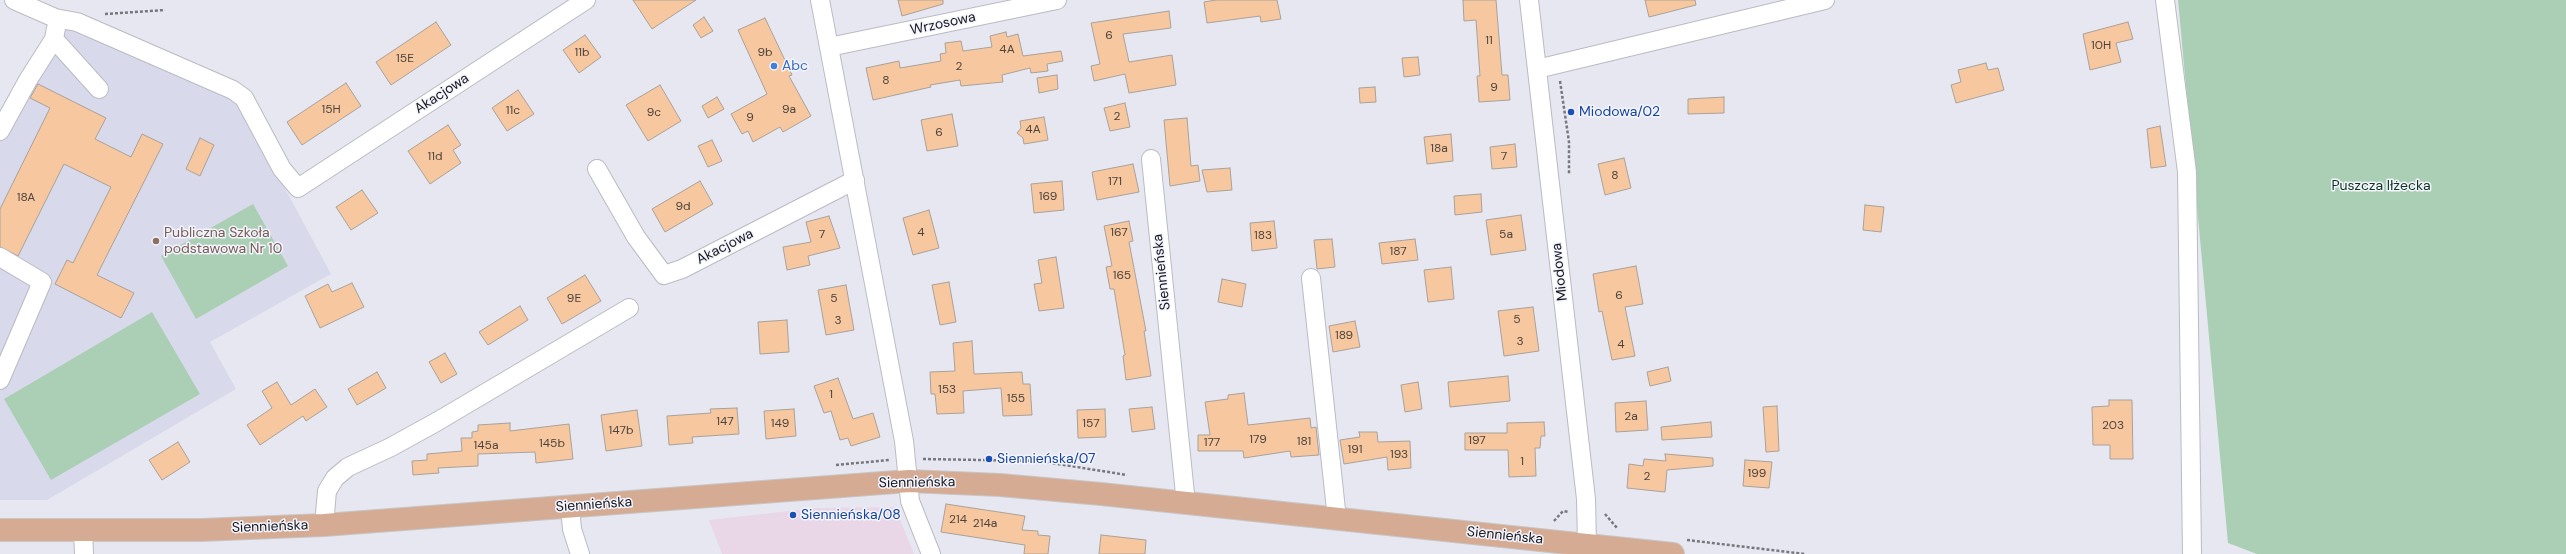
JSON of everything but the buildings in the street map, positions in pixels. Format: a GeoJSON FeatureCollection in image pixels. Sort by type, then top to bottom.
{"type":"FeatureCollection","features":[{"type":"Feature","properties":{"kind":"main road","name":"Siennieńska"},"geometry":{"type":"LineString","coordinates":[[0,530],[200,530],[324,525],[910,481],[1000,485],[1587,544],[1677,546]]}},
{"type":"Feature","properties":{"kind":"street"},"geometry":{"type":"LineString","coordinates":[[14,0],[55,18],[77,22]]}},
{"type":"Feature","properties":{"kind":"street","name":"Akacjowa"},"geometry":{"type":"LineString","coordinates":[[77,22],[233,90],[244,98],[282,169],[298,188],[586,0]]}},
{"type":"Feature","properties":{"kind":"street"},"geometry":{"type":"LineString","coordinates":[[820,0],[855,180],[910,481],[910,501],[931,554]]}},
{"type":"Feature","properties":{"kind":"street","name":"Wrzosowa"},"geometry":{"type":"LineString","coordinates":[[829,47],[1056,0]]}},
{"type":"Feature","properties":{"kind":"street","name":"Miodowa"},"geometry":{"type":"LineString","coordinates":[[1529,0],[1586,499],[1587,544]]}},
{"type":"Feature","properties":{"kind":"street"},"geometry":{"type":"LineString","coordinates":[[1537,69],[1825,0]]}},
{"type":"Feature","properties":{"kind":"street"},"geometry":{"type":"LineString","coordinates":[[2165,0],[2186,172],[2192,554]]}},
{"type":"Feature","properties":{"kind":"street"},"geometry":{"type":"LineString","coordinates":[[0,131],[28,80],[54,39],[56,29],[55,18]]}},
{"type":"Feature","properties":{"kind":"street"},"geometry":{"type":"LineString","coordinates":[[54,39],[98,89]]}},
{"type":"Feature","properties":{"kind":"street","name":"Siennieńska"},"geometry":{"type":"LineString","coordinates":[[1151,159],[1186,504]]}},
{"type":"Feature","properties":{"kind":"street","name":"Akacjowa"},"geometry":{"type":"LineString","coordinates":[[597,169],[636,237],[664,275],[682,269],[855,180]]}},
{"type":"Feature","properties":{"kind":"street"},"geometry":{"type":"LineString","coordinates":[[0,257],[42,282],[0,380]]}},
{"type":"Feature","properties":{"kind":"street"},"geometry":{"type":"LineString","coordinates":[[1312,278],[1337,519]]}},
{"type":"Feature","properties":{"kind":"street"},"geometry":{"type":"LineString","coordinates":[[324,525],[327,491],[335,478],[348,467],[391,447],[438,421],[629,308]]}},
{"type":"Feature","properties":{"kind":"street"},"geometry":{"type":"LineString","coordinates":[[570,507],[572,530],[580,554]]}},
{"type":"Feature","properties":{"kind":"street"},"geometry":{"type":"LineString","coordinates":[[83,530],[84,554]]}},
{"type":"Feature","properties":{"kind":"path"},"geometry":{"type":"LineString","coordinates":[[77,22],[106,14],[165,10]]}},
{"type":"Feature","properties":{"kind":"path"},"geometry":{"type":"LineString","coordinates":[[1605,515],[1616,528],[1624,529]]}},
{"type":"Feature","properties":{"kind":"path"},"geometry":{"type":"LineString","coordinates":[[1677,546],[1805,554]]}},
{"type":"Feature","properties":{"kind":"shaded area","name":"Publiczna Szkoła podstawowa Nr 10"},"geometry":{"type":"Polygon","coordinates":[[[73,26],[238,101],[331,274],[210,342],[236,389],[47,500],[0,500],[0,129],[56,29],[73,26]]]}},
{"type":"Feature","properties":{"kind":"shaded area"},"geometry":{"type":"Polygon","coordinates":[[[895,507],[914,554],[722,554],[709,520],[816,508],[895,507]]]}},
{"type":"Feature","properties":{"kind":"green space","name":"Puszcza Iłżecka"},"geometry":{"type":"Polygon","coordinates":[[[2178,0],[2566,0],[2566,554],[2257,554],[2228,543],[2178,0]]]}},
{"type":"Feature","properties":{"kind":"green space"},"geometry":{"type":"Polygon","coordinates":[[[253,204],[288,266],[196,319],[161,256],[253,204]]]}},
{"type":"Feature","properties":{"kind":"green space"},"geometry":{"type":"Polygon","coordinates":[[[152,312],[200,394],[51,480],[4,399],[152,312]]]}},
{"type":"Feature","properties":{"kind":"place","name":"Abc"},"geometry":{"type":"Point","coordinates":[774,66]}},
{"type":"Feature","properties":{"kind":"place","name":"Miodowa/02"},"geometry":{"type":"Point","coordinates":[1571,112]}},
{"type":"Feature","properties":{"kind":"place","name":"Publiczna Szkoła podstawowa Nr 10"},"geometry":{"type":"Point","coordinates":[156,241]}},
{"type":"Feature","properties":{"kind":"place","name":"Siennieńska/07"},"geometry":{"type":"Point","coordinates":[989,459]}},
{"type":"Feature","properties":{"kind":"place","name":"Siennieńska/08"},"geometry":{"type":"Point","coordinates":[793,515]}}]}
